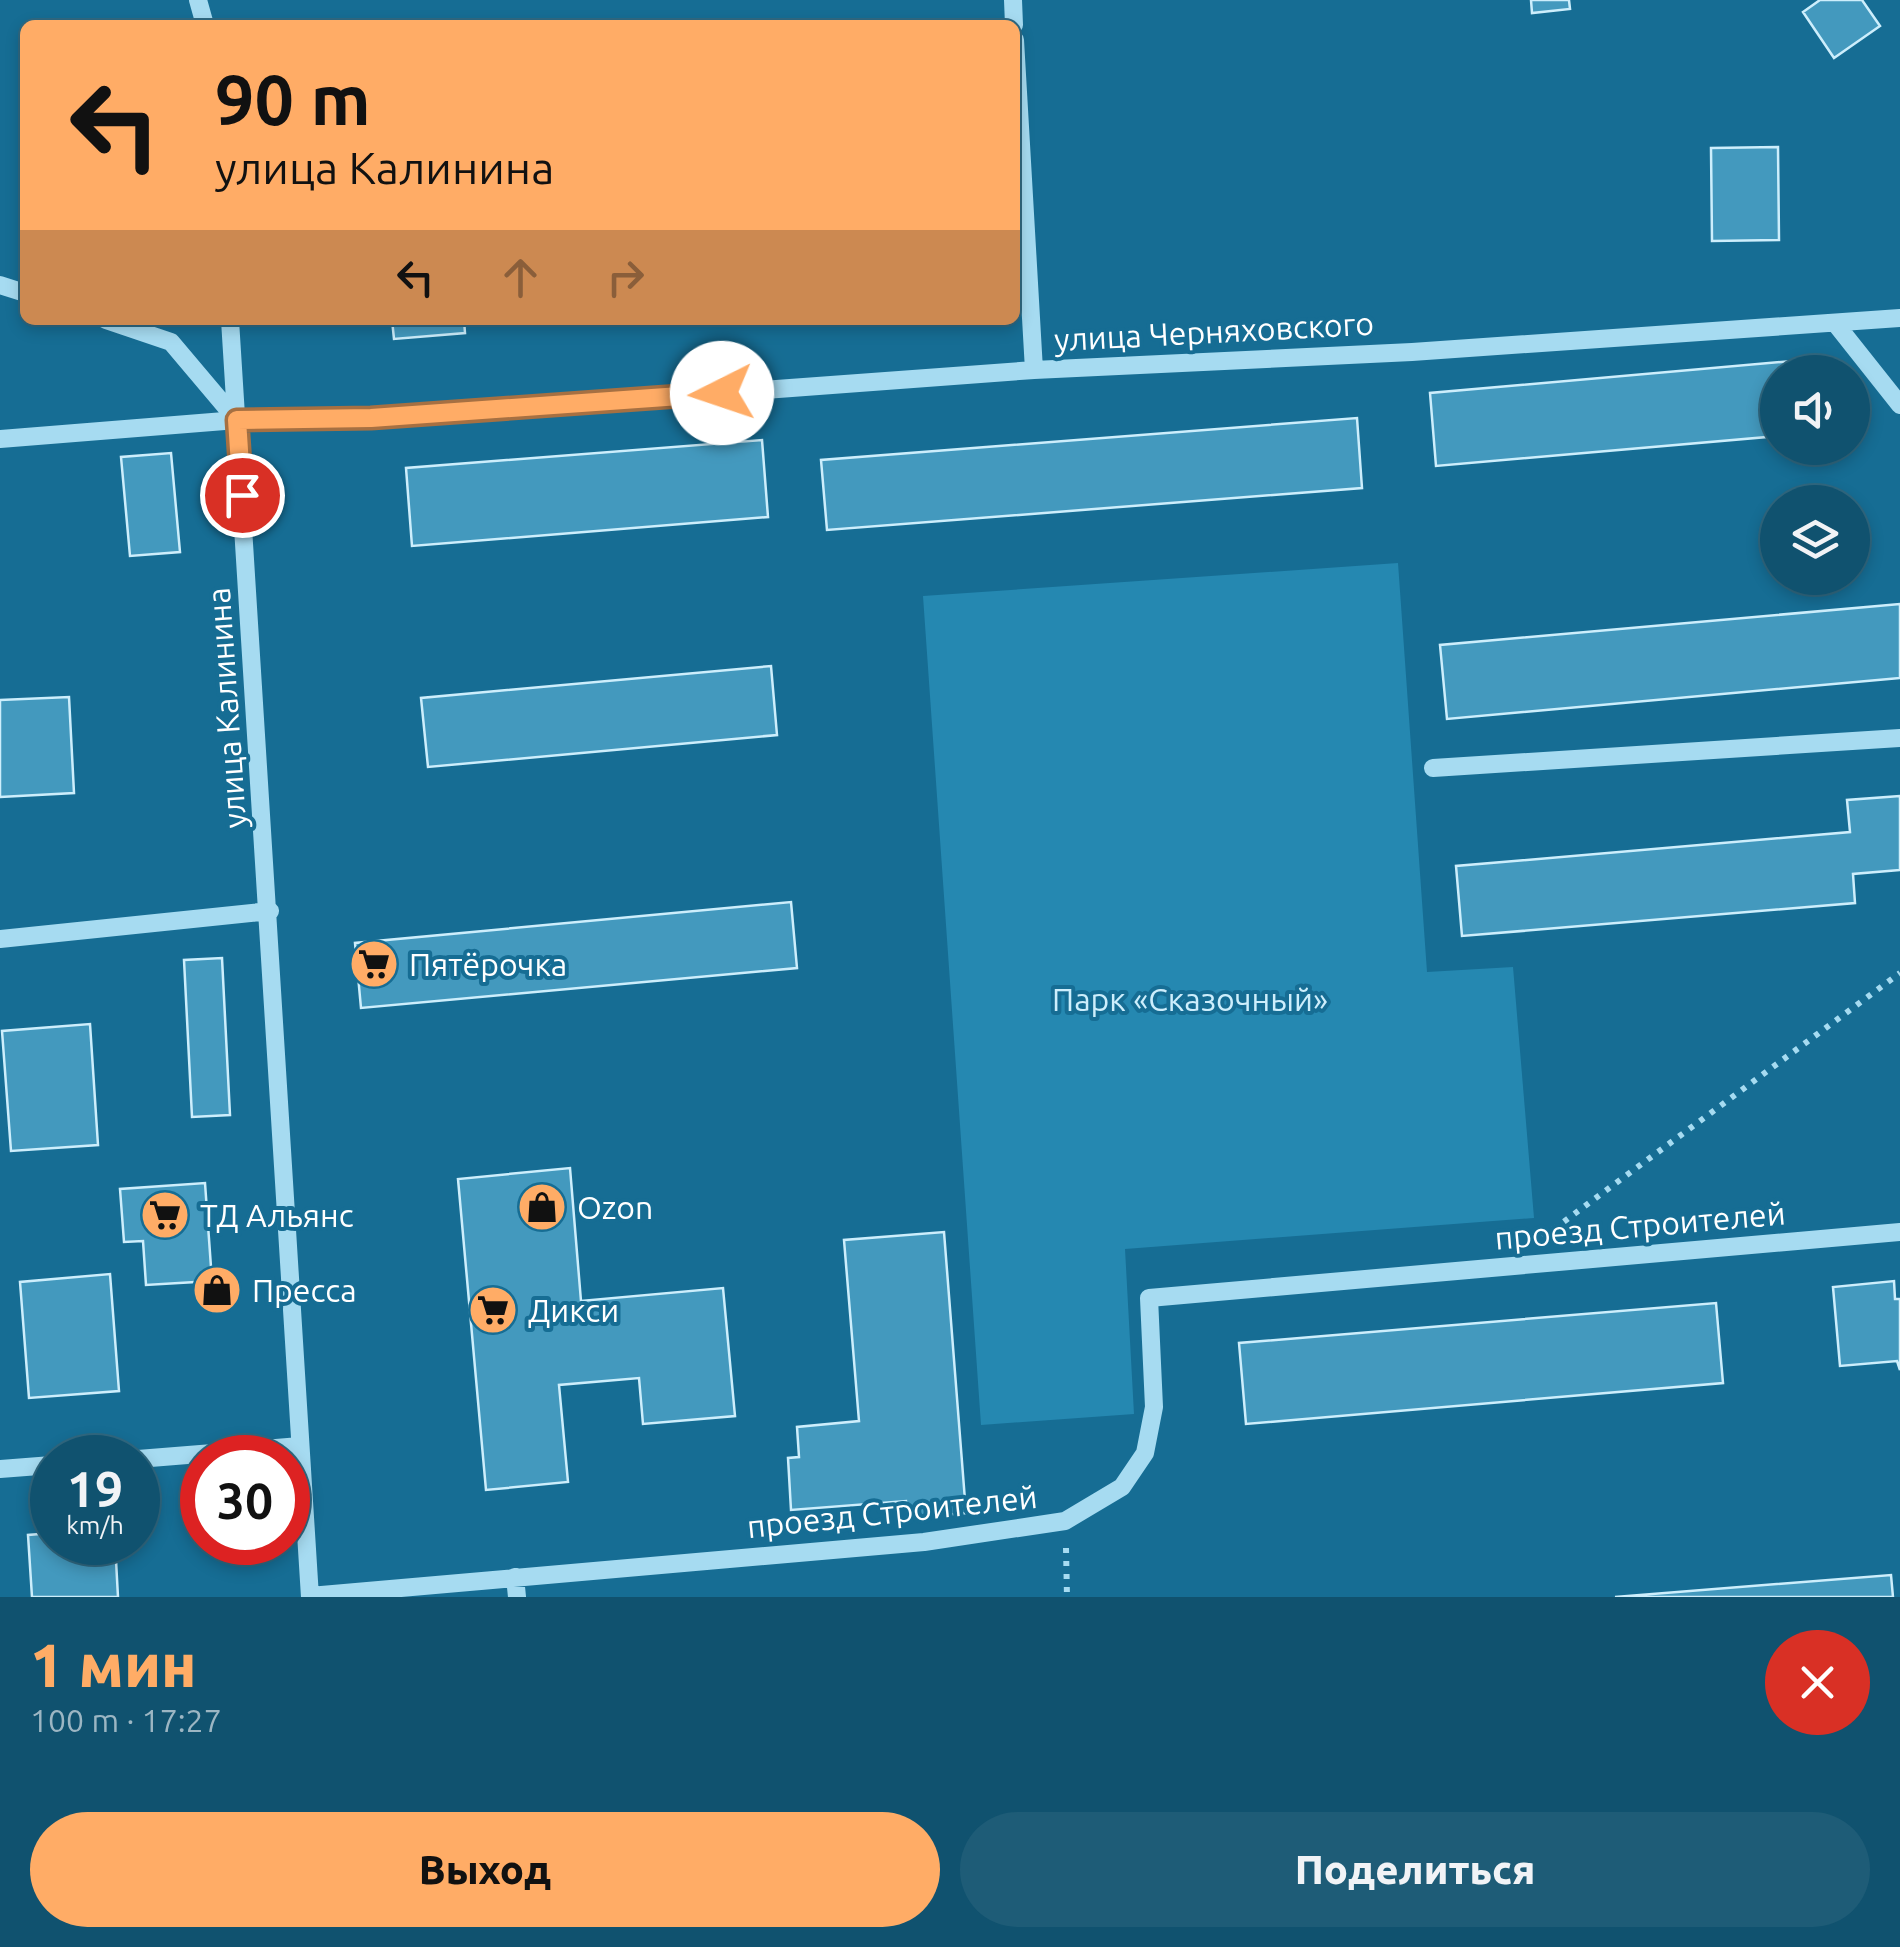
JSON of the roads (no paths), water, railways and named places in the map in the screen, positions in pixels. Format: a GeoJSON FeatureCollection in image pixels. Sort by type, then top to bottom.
{"type":"FeatureCollection","features":[{"type":"Feature","properties":{"kind":"street"},"geometry":{"type":"LineString","coordinates":[[1020,133],[1034,370]]}},
{"type":"Feature","properties":{"kind":"street","name":"улица Черняховского"},"geometry":{"type":"LineString","coordinates":[[0,439],[237,420],[371,418],[1034,370],[1412,352],[1900,318]]}},
{"type":"Feature","properties":{"kind":"street"},"geometry":{"type":"LineString","coordinates":[[1835,323],[1900,405]]}},
{"type":"Feature","properties":{"kind":"street"},"geometry":{"type":"LineString","coordinates":[[121,325],[171,342],[237,420]]}},
{"type":"Feature","properties":{"kind":"street","name":"улица Калинина"},"geometry":{"type":"LineString","coordinates":[[230,325],[270,912],[299,1435]]}},
{"type":"Feature","properties":{"kind":"street"},"geometry":{"type":"LineString","coordinates":[[1433,768],[1900,738]]}},
{"type":"Feature","properties":{"kind":"street"},"geometry":{"type":"LineString","coordinates":[[0,939],[270,912]]}},
{"type":"Feature","properties":{"kind":"street","name":"проезд Строителей"},"geometry":{"type":"LineString","coordinates":[[310,1596],[924,1542],[1065,1521],[1122,1487],[1145,1453],[1154,1407],[1148,1298],[1900,1232]]}},
{"type":"Feature","properties":{"kind":"street"},"geometry":{"type":"LineString","coordinates":[[0,1470],[30,1467]]}},
{"type":"Feature","properties":{"kind":"street","name":"улица Калинина"},"geometry":{"type":"LineString","coordinates":[[308,1565],[310,1596]]}},
{"type":"Feature","properties":{"kind":"street"},"geometry":{"type":"LineString","coordinates":[[515,1576],[517,1597]]}},
{"type":"Feature","properties":{"kind":"place","name":"Пятёрочка"},"geometry":{"type":"Point","coordinates":[374,964]}},
{"type":"Feature","properties":{"kind":"place","name":"Ozon"},"geometry":{"type":"Point","coordinates":[542,1207]}},
{"type":"Feature","properties":{"kind":"place","name":"ТД Альянс"},"geometry":{"type":"Point","coordinates":[165,1215]}},
{"type":"Feature","properties":{"kind":"place","name":"Пресса"},"geometry":{"type":"Point","coordinates":[217,1290]}},
{"type":"Feature","properties":{"kind":"place","name":"Дикси"},"geometry":{"type":"Point","coordinates":[493,1310]}},
{"type":"Feature","properties":{"kind":"park label","name":"Парк «Сказочный»"},"geometry":{"type":"Point","coordinates":[1190,999]}}]}
